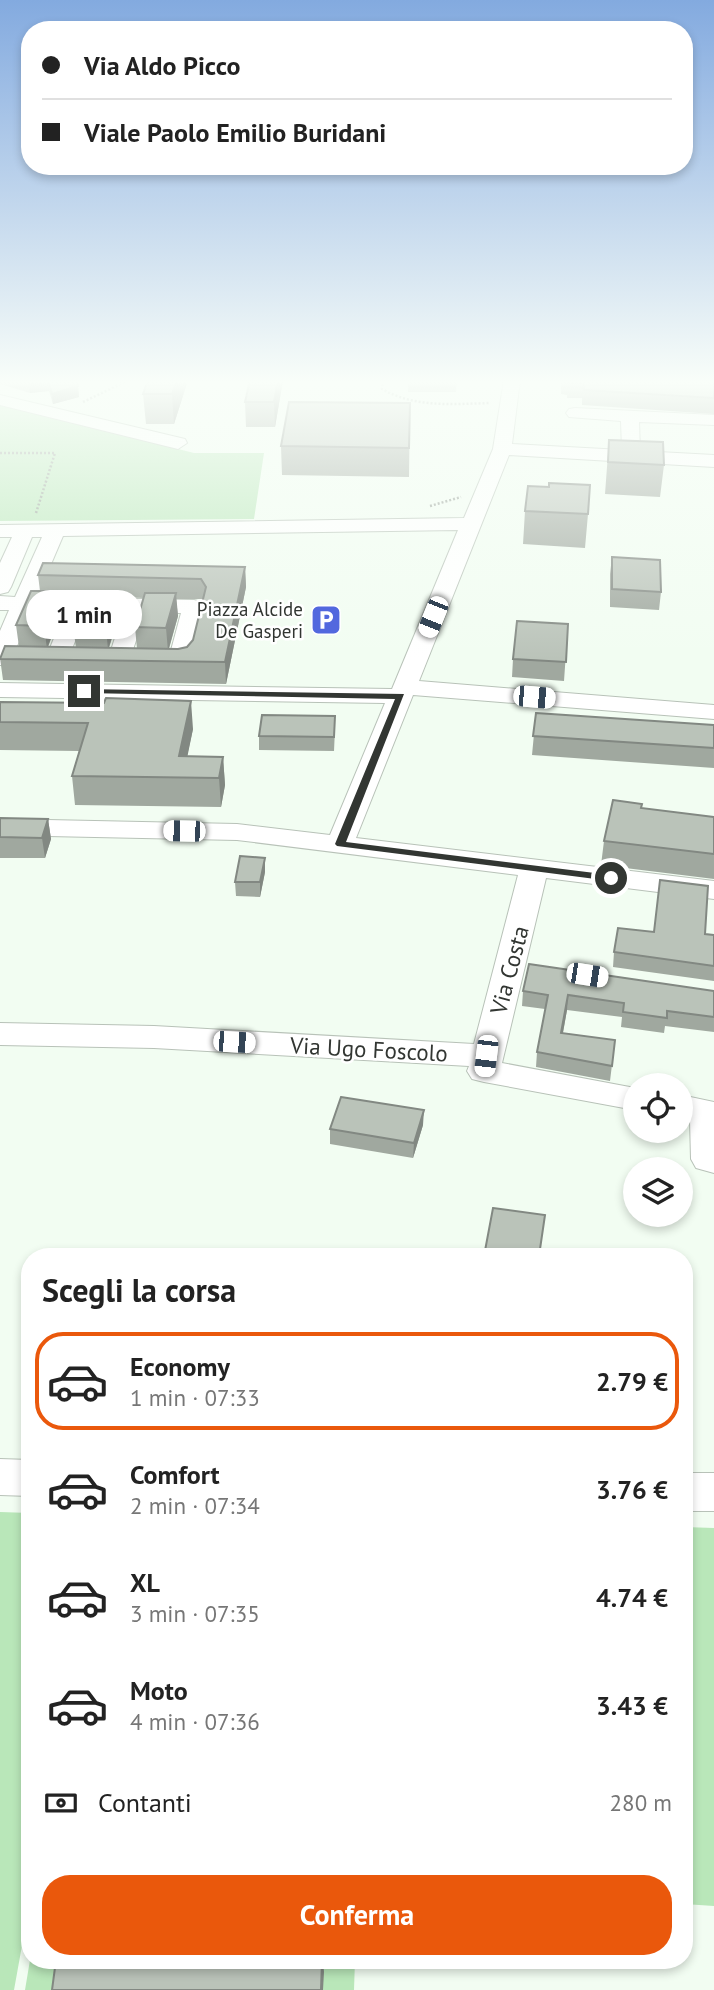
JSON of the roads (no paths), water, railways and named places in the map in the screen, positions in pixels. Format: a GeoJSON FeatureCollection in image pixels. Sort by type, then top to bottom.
{"type":"FeatureCollection","features":[{"type":"Feature","properties":{"kind":"street"},"geometry":{"type":"LineString","coordinates":[[340,844],[492,473]]}},
{"type":"Feature","properties":{"kind":"street"},"geometry":{"type":"LineString","coordinates":[[0,531],[29,525],[55,530],[470,524]]}},
{"type":"Feature","properties":{"kind":"street"},"geometry":{"type":"LineString","coordinates":[[0,587],[29,525]]}},
{"type":"Feature","properties":{"kind":"street"},"geometry":{"type":"LineString","coordinates":[[0,603],[24,604],[194,607],[180,662],[0,658],[24,604],[55,530]]}},
{"type":"Feature","properties":{"kind":"street"},"geometry":{"type":"LineString","coordinates":[[58,659],[78,605]]}},
{"type":"Feature","properties":{"kind":"street"},"geometry":{"type":"LineString","coordinates":[[120,660],[136,606]]}},
{"type":"Feature","properties":{"kind":"street"},"geometry":{"type":"LineString","coordinates":[[0,690],[400,697],[714,712]]}},
{"type":"Feature","properties":{"kind":"street"},"geometry":{"type":"LineString","coordinates":[[0,701],[400,697]]}},
{"type":"Feature","properties":{"kind":"street"},"geometry":{"type":"LineString","coordinates":[[0,827],[237,832],[714,890]]}},
{"type":"Feature","properties":{"kind":"street","name":"Via Costa"},"geometry":{"type":"LineString","coordinates":[[485,1063],[525,966],[534,868]]}},
{"type":"Feature","properties":{"kind":"street","name":"Via Ugo Foscolo"},"geometry":{"type":"LineString","coordinates":[[0,1034],[154,1037],[485,1063],[623,1096]]}},
{"type":"Feature","properties":{"kind":"street"},"geometry":{"type":"LineString","coordinates":[[693,1109],[707,1112],[709,1159],[714,1160]]}},
{"type":"Feature","properties":{"kind":"street"},"geometry":{"type":"LineString","coordinates":[[0,1477],[21,1478]]}},
{"type":"Feature","properties":{"kind":"street"},"geometry":{"type":"LineString","coordinates":[[693,1492],[714,1492]]}},
{"type":"Feature","properties":{"kind":"place","name":"Piazza Alcide De Gasperi"},"geometry":{"type":"Point","coordinates":[326,620]}}]}
